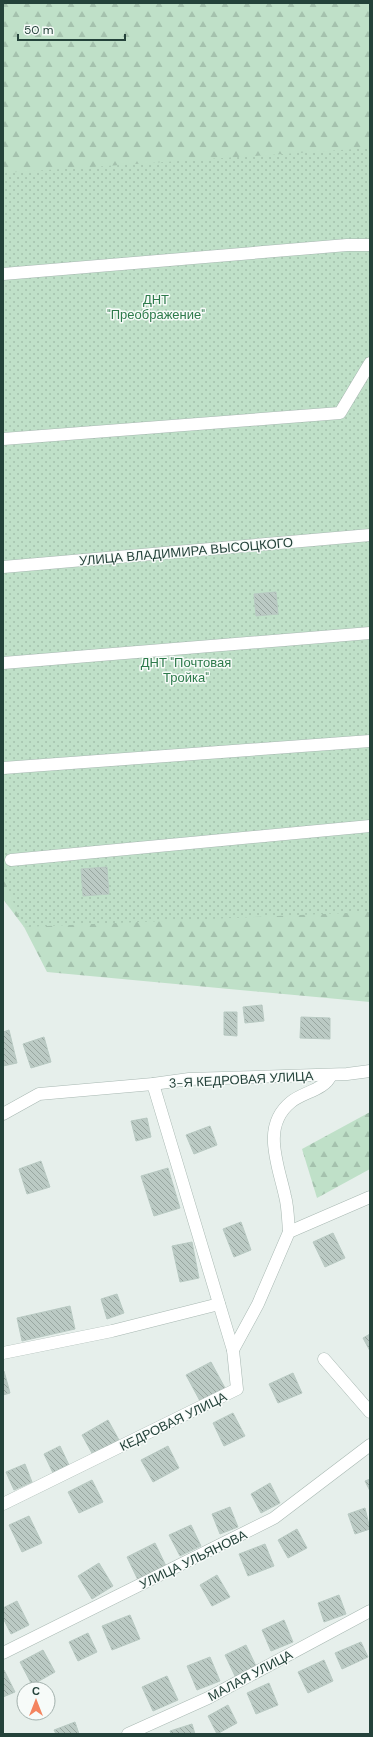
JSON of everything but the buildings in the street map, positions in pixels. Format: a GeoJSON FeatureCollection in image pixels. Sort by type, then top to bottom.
{"type":"FeatureCollection","features":[{"type":"Feature","properties":{"kind":"street"},"geometry":{"type":"LineString","coordinates":[[3,274],[347,245],[370,245]]}},
{"type":"Feature","properties":{"kind":"street"},"geometry":{"type":"LineString","coordinates":[[3,439],[340,413],[370,364]]}},
{"type":"Feature","properties":{"kind":"street","name":"УЛИЦА ВЛАДИМИРА ВЫСОЦКОГО"},"geometry":{"type":"LineString","coordinates":[[3,567],[370,535]]}},
{"type":"Feature","properties":{"kind":"street"},"geometry":{"type":"LineString","coordinates":[[3,663],[370,632]]}},
{"type":"Feature","properties":{"kind":"street"},"geometry":{"type":"LineString","coordinates":[[3,768],[370,741]]}},
{"type":"Feature","properties":{"kind":"street"},"geometry":{"type":"LineString","coordinates":[[11,860],[370,826]]}},
{"type":"Feature","properties":{"kind":"street","name":"3-Я КЕДРОВАЯ УЛИЦА"},"geometry":{"type":"LineString","coordinates":[[3,1114],[39,1094],[153,1084],[189,1079],[330,1075],[370,1071]]}},
{"type":"Feature","properties":{"kind":"street"},"geometry":{"type":"LineString","coordinates":[[233,1350],[258,1304],[289,1232],[286,1198],[273,1147],[274,1127],[283,1109],[298,1097],[326,1083],[330,1075]]}},
{"type":"Feature","properties":{"kind":"street","name":"КЕДРОВАЯ УЛИЦА"},"geometry":{"type":"LineString","coordinates":[[3,1504],[237,1389],[233,1350],[153,1084]]}},
{"type":"Feature","properties":{"kind":"street"},"geometry":{"type":"LineString","coordinates":[[289,1232],[370,1197]]}},
{"type":"Feature","properties":{"kind":"street"},"geometry":{"type":"LineString","coordinates":[[3,1353],[112,1331],[219,1304]]}},
{"type":"Feature","properties":{"kind":"street"},"geometry":{"type":"LineString","coordinates":[[324,1359],[370,1412]]}},
{"type":"Feature","properties":{"kind":"street","name":"УЛИЦА УЛЬЯНОВА"},"geometry":{"type":"LineString","coordinates":[[3,1653],[274,1518],[370,1445]]}},
{"type":"Feature","properties":{"kind":"street","name":"МАЛАЯ УЛИЦА"},"geometry":{"type":"LineString","coordinates":[[128,1734],[208,1698],[370,1611]]}},
{"type":"Feature","properties":{"kind":"green space","name":"ДНТ \"Преображение\""},"geometry":{"type":"Polygon","coordinates":[[[3,3],[370,3],[370,1002],[47,972],[24,927],[3,899],[3,3]]]}},
{"type":"Feature","properties":{"kind":"green space","name":"ДНТ \"Почтовая Тройка\""},"geometry":{"type":"Polygon","coordinates":[[[370,148],[370,912],[24,927],[3,878],[3,173],[370,148]]]}},
{"type":"Feature","properties":{"kind":"green space"},"geometry":{"type":"Polygon","coordinates":[[[370,1112],[370,1169],[317,1198],[302,1149],[370,1112]]]}}]}
